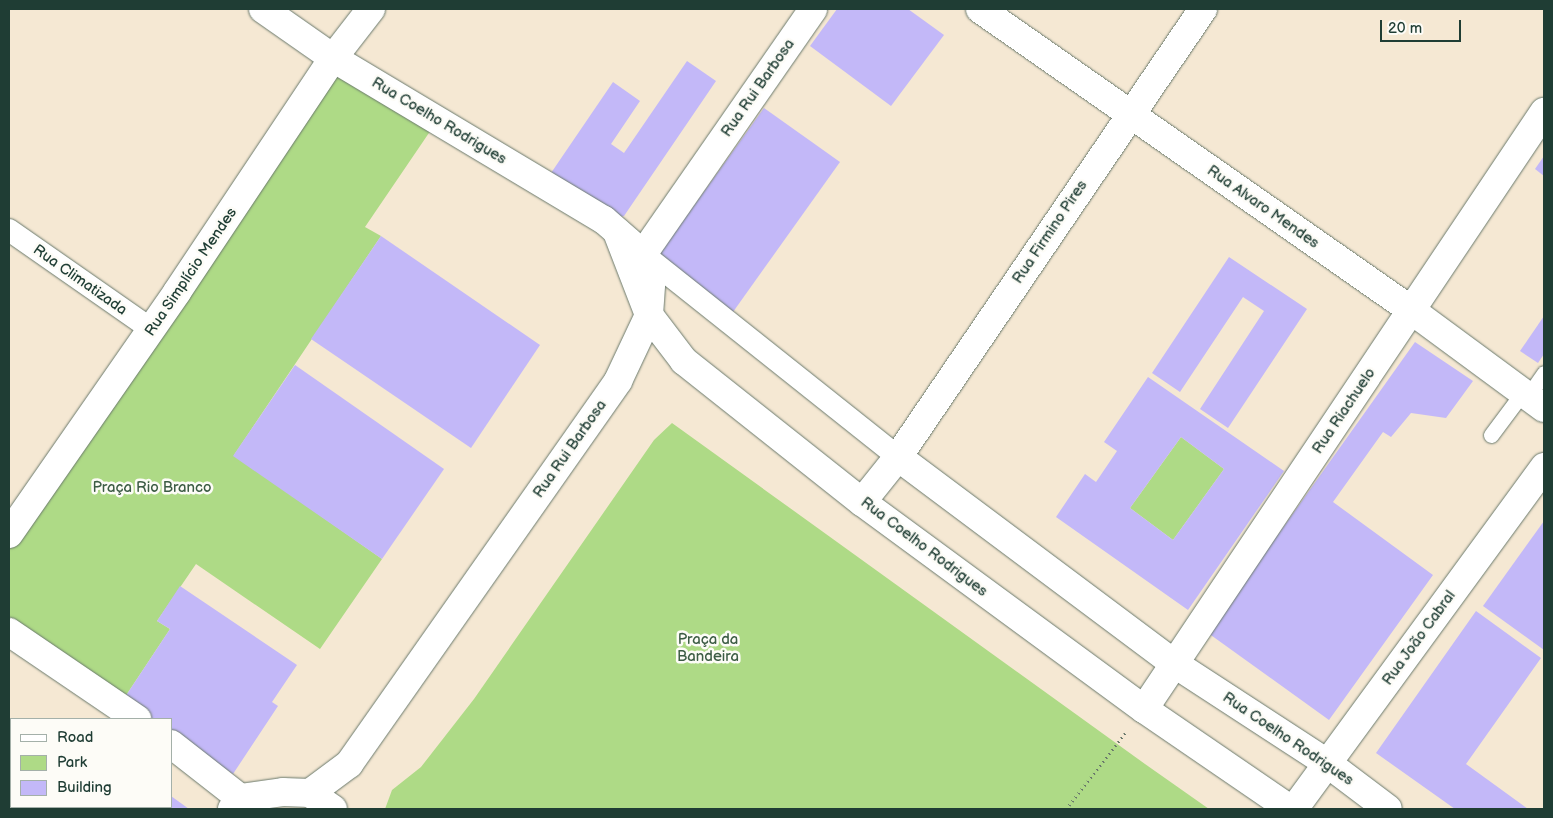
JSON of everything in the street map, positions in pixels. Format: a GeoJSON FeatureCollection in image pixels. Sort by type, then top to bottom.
{"type":"FeatureCollection","features":[{"type":"Feature","properties":{"kind":"street","name":"Rua Coelho Rodrigues"},"geometry":{"type":"LineString","coordinates":[[263,9],[333,58],[604,220],[643,254]]}},
{"type":"Feature","properties":{"kind":"street","name":"Rua Simplício Mendes"},"geometry":{"type":"LineString","coordinates":[[9,534],[151,329],[333,58],[371,9]]}},
{"type":"Feature","properties":{"kind":"street","name":"Rua Rui Barbosa"},"geometry":{"type":"LineString","coordinates":[[310,793],[349,764],[618,381],[649,315],[651,284],[643,254],[813,9]]}},
{"type":"Feature","properties":{"kind":"street","name":"Rua Alvaro Mendes"},"geometry":{"type":"LineString","coordinates":[[980,9],[1411,310],[1532,399]]}},
{"type":"Feature","properties":{"kind":"street","name":"Rua Firmino Pires"},"geometry":{"type":"LineString","coordinates":[[862,502],[898,457],[1203,9]]}},
{"type":"Feature","properties":{"kind":"street","name":"Rua Riachuelo"},"geometry":{"type":"LineString","coordinates":[[1144,710],[1544,112]]}},
{"type":"Feature","properties":{"kind":"street","name":"Rua Climatizada"},"geometry":{"type":"LineString","coordinates":[[9,230],[151,329]]}},
{"type":"Feature","properties":{"kind":"street","name":"Rua Coelho Rodrigues"},"geometry":{"type":"LineString","coordinates":[[617,232],[649,315],[684,361],[862,502],[1144,710],[1290,809]]}},
{"type":"Feature","properties":{"kind":"street"},"geometry":{"type":"LineString","coordinates":[[643,254],[898,457]]}},
{"type":"Feature","properties":{"kind":"street","name":"Rua Coelho Rodrigues"},"geometry":{"type":"LineString","coordinates":[[898,457],[1175,664],[1327,763],[1388,809]]}},
{"type":"Feature","properties":{"kind":"street","name":"Rua João Cabral"},"geometry":{"type":"LineString","coordinates":[[1294,809],[1544,467]]}},
{"type":"Feature","properties":{"kind":"street"},"geometry":{"type":"LineString","coordinates":[[9,632],[135,718]]}},
{"type":"Feature","properties":{"kind":"street"},"geometry":{"type":"LineString","coordinates":[[172,745],[236,804],[283,792],[310,793],[333,809]]}},
{"type":"Feature","properties":{"kind":"lane"},"geometry":{"type":"LineString","coordinates":[[1491,435],[1532,399],[1544,374]]}},
{"type":"Feature","properties":{"kind":"path"},"geometry":{"type":"LineString","coordinates":[[1066,809],[1144,710]]}},
{"type":"Feature","properties":{"kind":"green space","name":"Praça Rio Branco"},"geometry":{"type":"Polygon","coordinates":[[[332,68],[433,127],[365,227],[381,236],[234,455],[382,559],[320,649],[196,564],[157,621],[170,629],[123,700],[9,622],[9,544],[332,68]]]}},
{"type":"Feature","properties":{"kind":"green space","name":"Praça da Bandeira"},"geometry":{"type":"Polygon","coordinates":[[[672,423],[1209,809],[385,809],[392,790],[421,767],[474,699],[654,440],[672,423]]]}},
{"type":"Feature","properties":{"kind":"green space"},"geometry":{"type":"Polygon","coordinates":[[[1181,437],[1224,469],[1173,540],[1130,508],[1181,437]]]}},
{"type":"Feature","properties":{"kind":"building"},"geometry":{"type":"Polygon","coordinates":[[[837,9],[908,9],[944,35],[891,106],[810,46],[837,9]]]}},
{"type":"Feature","properties":{"kind":"building"},"geometry":{"type":"Polygon","coordinates":[[[687,61],[716,81],[624,216],[617,218],[551,173],[613,82],[640,101],[611,144],[624,153],[687,61]]]}},
{"type":"Feature","properties":{"kind":"building"},"geometry":{"type":"Polygon","coordinates":[[[764,108],[840,162],[733,312],[657,257],[764,108]]]}},
{"type":"Feature","properties":{"kind":"building"},"geometry":{"type":"Polygon","coordinates":[[[1544,156],[1544,176],[1535,169],[1544,156]]]}},
{"type":"Feature","properties":{"kind":"building"},"geometry":{"type":"Polygon","coordinates":[[[381,236],[540,345],[471,448],[311,339],[381,236]]]}},
{"type":"Feature","properties":{"kind":"building"},"geometry":{"type":"Polygon","coordinates":[[[1229,257],[1307,309],[1228,428],[1200,409],[1264,311],[1243,297],[1180,392],[1152,373],[1229,257]]]}},
{"type":"Feature","properties":{"kind":"building"},"geometry":{"type":"Polygon","coordinates":[[[1544,316],[1544,354],[1538,363],[1520,351],[1544,316]]]}},
{"type":"Feature","properties":{"kind":"building"},"geometry":{"type":"Polygon","coordinates":[[[1415,342],[1473,381],[1446,418],[1411,413],[1391,437],[1383,432],[1333,502],[1433,575],[1329,720],[1208,633],[1415,342]]]}},
{"type":"Feature","properties":{"kind":"building"},"geometry":{"type":"Polygon","coordinates":[[[295,365],[444,469],[382,559],[233,456],[295,365]]]}},
{"type":"Feature","properties":{"kind":"building"},"geometry":{"type":"Polygon","coordinates":[[[1148,377],[1284,471],[1188,610],[1056,517],[1085,474],[1096,482],[1117,451],[1104,442],[1148,377]],[[1181,437],[1130,508],[1173,540],[1224,469],[1181,437]]]}},
{"type":"Feature","properties":{"kind":"building"},"geometry":{"type":"Polygon","coordinates":[[[1544,521],[1544,650],[1483,606],[1544,521]]]}},
{"type":"Feature","properties":{"kind":"building"},"geometry":{"type":"Polygon","coordinates":[[[180,586],[297,665],[272,702],[278,706],[233,774],[172,733],[172,718],[150,718],[123,700],[170,629],[157,621],[180,586]]]}},
{"type":"Feature","properties":{"kind":"building"},"geometry":{"type":"Polygon","coordinates":[[[1476,611],[1541,658],[1466,764],[1528,809],[1455,809],[1376,753],[1476,611]]]}},
{"type":"Feature","properties":{"kind":"building"},"geometry":{"type":"Polygon","coordinates":[[[172,797],[189,809],[109,809],[172,808],[172,797]]]}}]}
